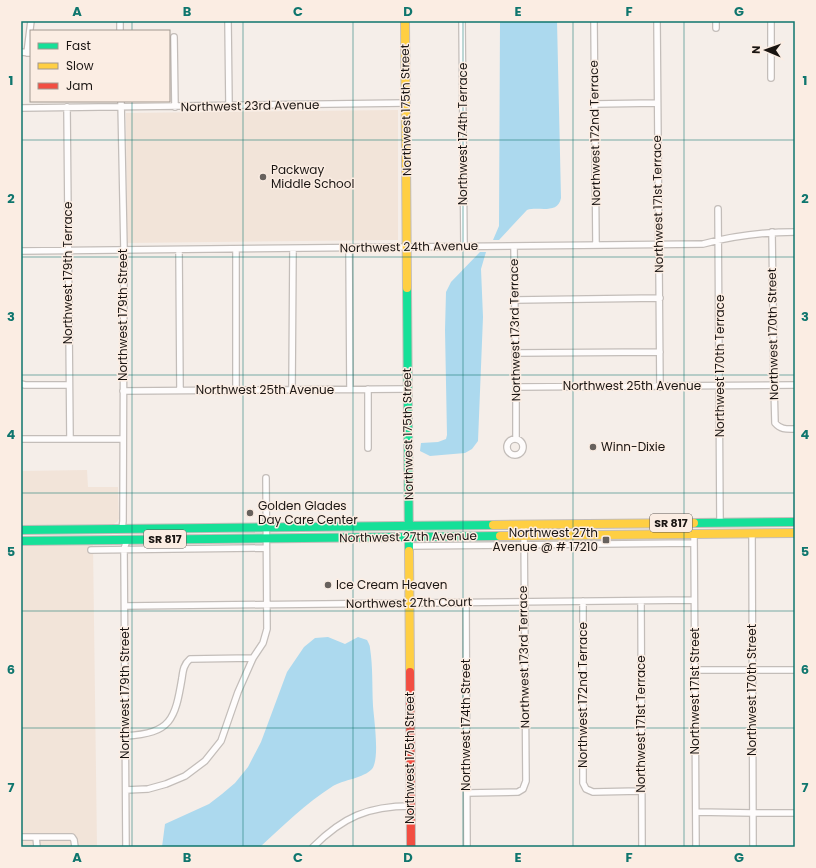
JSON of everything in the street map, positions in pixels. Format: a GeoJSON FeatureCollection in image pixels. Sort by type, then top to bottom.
{"type":"FeatureCollection","features":[{"type":"Feature","properties":{"kind":"main road","name":"Northwest 175th Street"},"geometry":{"type":"LineString","coordinates":[[405,21],[410,526],[409,603],[411,847]]}},
{"type":"Feature","properties":{"kind":"main road","name":"Northwest 27th Avenue"},"geometry":{"type":"LineString","coordinates":[[21,530],[795,522]]}},
{"type":"Feature","properties":{"kind":"main road"},"geometry":{"type":"LineString","coordinates":[[698,534],[715,528],[720,523]]}},
{"type":"Feature","properties":{"kind":"main road"},"geometry":{"type":"LineString","coordinates":[[621,535],[622,524]]}},
{"type":"Feature","properties":{"kind":"main road"},"geometry":{"type":"LineString","coordinates":[[105,540],[119,534],[122,529]]}},
{"type":"Feature","properties":{"kind":"main road"},"geometry":{"type":"LineString","coordinates":[[127,540],[129,534],[142,529]]}},
{"type":"Feature","properties":{"kind":"main road","name":"Northwest 27th Avenue"},"geometry":{"type":"LineString","coordinates":[[21,541],[266,538],[410,541],[524,536],[752,534],[792,532]]}},
{"type":"Feature","properties":{"kind":"street"},"geometry":{"type":"LineString","coordinates":[[26,52],[31,21]]}},
{"type":"Feature","properties":{"kind":"street"},"geometry":{"type":"LineString","coordinates":[[228,21],[229,105]]}},
{"type":"Feature","properties":{"kind":"street","name":"Northwest 174th Terrace"},"geometry":{"type":"LineString","coordinates":[[462,21],[464,246]]}},
{"type":"Feature","properties":{"kind":"street","name":"Northwest 172nd Terrace"},"geometry":{"type":"LineString","coordinates":[[594,21],[596,245]]}},
{"type":"Feature","properties":{"kind":"street","name":"Northwest 171st Terrace"},"geometry":{"type":"LineString","coordinates":[[656,21],[660,387]]}},
{"type":"Feature","properties":{"kind":"street"},"geometry":{"type":"LineString","coordinates":[[716,21],[716,28]]}},
{"type":"Feature","properties":{"kind":"street"},"geometry":{"type":"LineString","coordinates":[[771,21],[771,78]]}},
{"type":"Feature","properties":{"kind":"street"},"geometry":{"type":"LineString","coordinates":[[174,37],[175,107]]}},
{"type":"Feature","properties":{"kind":"street","name":"Northwest 179th Street"},"geometry":{"type":"LineString","coordinates":[[121,102],[124,250],[122,529]]}},
{"type":"Feature","properties":{"kind":"street","name":"Northwest 23rd Avenue"},"geometry":{"type":"LineString","coordinates":[[21,108],[121,108],[406,103]]}},
{"type":"Feature","properties":{"kind":"street"},"geometry":{"type":"LineString","coordinates":[[595,104],[657,103]]}},
{"type":"Feature","properties":{"kind":"street","name":"Northwest 179th Terrace"},"geometry":{"type":"LineString","coordinates":[[67,107],[70,438]]}},
{"type":"Feature","properties":{"kind":"street","name":"Northwest 170th Terrace"},"geometry":{"type":"LineString","coordinates":[[718,209],[720,523]]}},
{"type":"Feature","properties":{"kind":"street","name":"Northwest 24th Avenue"},"geometry":{"type":"LineString","coordinates":[[21,251],[703,244],[772,232],[795,232]]}},
{"type":"Feature","properties":{"kind":"street","name":"Northwest 170th Street"},"geometry":{"type":"LineString","coordinates":[[772,232],[775,423],[785,430],[795,429]]}},
{"type":"Feature","properties":{"kind":"street","name":"Northwest 173rd Terrace"},"geometry":{"type":"LineString","coordinates":[[514,246],[516,439]]}},
{"type":"Feature","properties":{"kind":"street"},"geometry":{"type":"LineString","coordinates":[[292,389],[293,248]]}},
{"type":"Feature","properties":{"kind":"street"},"geometry":{"type":"LineString","coordinates":[[349,248],[350,390]]}},
{"type":"Feature","properties":{"kind":"street"},"geometry":{"type":"LineString","coordinates":[[236,249],[236,390]]}},
{"type":"Feature","properties":{"kind":"street"},"geometry":{"type":"LineString","coordinates":[[179,250],[180,390]]}},
{"type":"Feature","properties":{"kind":"street"},"geometry":{"type":"LineString","coordinates":[[515,300],[660,298]]}},
{"type":"Feature","properties":{"kind":"street"},"geometry":{"type":"LineString","coordinates":[[516,353],[660,352]]}},
{"type":"Feature","properties":{"kind":"street"},"geometry":{"type":"LineString","coordinates":[[21,384],[69,385]]}},
{"type":"Feature","properties":{"kind":"street","name":"Northwest 25th Avenue"},"geometry":{"type":"LineString","coordinates":[[516,387],[795,385]]}},
{"type":"Feature","properties":{"kind":"street"},"geometry":{"type":"LineString","coordinates":[[368,389],[368,448]]}},
{"type":"Feature","properties":{"kind":"street","name":"Northwest 25th Avenue"},"geometry":{"type":"LineString","coordinates":[[123,390],[408,389]]}},
{"type":"Feature","properties":{"kind":"street"},"geometry":{"type":"LineString","coordinates":[[21,439],[123,439]]}},
{"type":"Feature","properties":{"kind":"street"},"geometry":{"type":"LineString","coordinates":[[126,790],[148,789],[166,784],[185,776],[205,761],[221,741],[238,692],[253,658],[266,636],[266,478]]}},
{"type":"Feature","properties":{"kind":"street","name":"Northwest 173rd Terrace"},"geometry":{"type":"LineString","coordinates":[[467,793],[518,792],[523,789],[526,781],[524,525]]}},
{"type":"Feature","properties":{"kind":"street","name":"Northwest 171st Street"},"geometry":{"type":"LineString","coordinates":[[696,847],[694,543],[698,534]]}},
{"type":"Feature","properties":{"kind":"street","name":"Northwest 170th Street"},"geometry":{"type":"LineString","coordinates":[[752,534],[753,847]]}},
{"type":"Feature","properties":{"kind":"street","name":"Northwest 179th Street"},"geometry":{"type":"LineString","coordinates":[[126,847],[124,549],[127,540]]}},
{"type":"Feature","properties":{"kind":"street"},"geometry":{"type":"LineString","coordinates":[[410,541],[524,544],[694,543]]}},
{"type":"Feature","properties":{"kind":"street"},"geometry":{"type":"LineString","coordinates":[[90,550],[266,548]]}},
{"type":"Feature","properties":{"kind":"street","name":"Northwest 171st Terrace"},"geometry":{"type":"LineString","coordinates":[[641,600],[642,847]]}},
{"type":"Feature","properties":{"kind":"street","name":"Northwest 27th Court"},"geometry":{"type":"LineString","coordinates":[[125,606],[694,600]]}},
{"type":"Feature","properties":{"kind":"street","name":"Northwest 172nd Terrace"},"geometry":{"type":"LineString","coordinates":[[583,601],[583,783],[586,789],[593,792],[641,792]]}},
{"type":"Feature","properties":{"kind":"street","name":"Northwest 174th Street"},"geometry":{"type":"LineString","coordinates":[[466,602],[467,847]]}},
{"type":"Feature","properties":{"kind":"street"},"geometry":{"type":"LineString","coordinates":[[126,736],[144,734],[165,725],[176,708],[179,699],[184,667],[190,659],[253,658]]}},
{"type":"Feature","properties":{"kind":"street"},"geometry":{"type":"LineString","coordinates":[[695,670],[795,670]]}},
{"type":"Feature","properties":{"kind":"street"},"geometry":{"type":"LineString","coordinates":[[313,847],[327,832],[344,820],[377,808],[411,806]]}},
{"type":"Feature","properties":{"kind":"street"},"geometry":{"type":"LineString","coordinates":[[696,812],[795,812]]}},
{"type":"Feature","properties":{"kind":"street"},"geometry":{"type":"LineString","coordinates":[[21,837],[72,837],[75,847]]}},
{"type":"Feature","properties":{"kind":"street"},"geometry":{"type":"LineString","coordinates":[[36,837],[37,847]]}},
{"type":"Feature","properties":{"kind":"shaded area","name":"Packway Middle School"},"geometry":{"type":"Polygon","coordinates":[[[398,110],[398,240],[127,243],[126,113],[398,110]]]}},
{"type":"Feature","properties":{"kind":"shaded area"},"geometry":{"type":"Polygon","coordinates":[[[87,470],[88,487],[118,487],[119,519],[117,522],[114,524],[21,525],[21,471],[87,470]]]}},
{"type":"Feature","properties":{"kind":"shaded area"},"geometry":{"type":"Polygon","coordinates":[[[93,545],[97,847],[21,847],[21,546],[93,545]]]}},
{"type":"Feature","properties":{"kind":"water"},"geometry":{"type":"Polygon","coordinates":[[[500,21],[557,21],[561,198],[559,203],[552,208],[527,210],[499,240],[493,240],[499,226],[500,21]]]}},
{"type":"Feature","properties":{"kind":"water"},"geometry":{"type":"Polygon","coordinates":[[[480,252],[486,252],[481,269],[483,317],[478,441],[472,449],[465,453],[430,456],[420,451],[421,443],[438,442],[446,439],[447,435],[445,330],[446,292],[451,282],[480,252]]]}},
{"type":"Feature","properties":{"kind":"water"},"geometry":{"type":"Polygon","coordinates":[[[328,637],[345,644],[358,637],[367,640],[370,647],[376,748],[376,757],[372,769],[364,775],[333,786],[295,815],[260,847],[162,847],[165,824],[209,804],[235,783],[248,767],[261,742],[287,672],[304,647],[315,638],[328,637]]]}},
{"type":"Feature","properties":{"kind":"traffic: fast"},"geometry":{"type":"LineString","coordinates":[[407,288],[409,551]]}},
{"type":"Feature","properties":{"kind":"traffic: fast"},"geometry":{"type":"LineString","coordinates":[[694,523],[795,522]]}},
{"type":"Feature","properties":{"kind":"traffic: fast"},"geometry":{"type":"LineString","coordinates":[[21,530],[493,525]]}},
{"type":"Feature","properties":{"kind":"traffic: fast"},"geometry":{"type":"LineString","coordinates":[[21,541],[500,536]]}},
{"type":"Feature","properties":{"kind":"traffic: slow"},"geometry":{"type":"LineString","coordinates":[[405,21],[407,288]]}},
{"type":"Feature","properties":{"kind":"traffic: slow"},"geometry":{"type":"LineString","coordinates":[[493,525],[694,523]]}},
{"type":"Feature","properties":{"kind":"traffic: slow"},"geometry":{"type":"LineString","coordinates":[[500,536],[795,533]]}},
{"type":"Feature","properties":{"kind":"traffic: slow"},"geometry":{"type":"LineString","coordinates":[[409,551],[410,672]]}},
{"type":"Feature","properties":{"kind":"traffic: jam"},"geometry":{"type":"LineString","coordinates":[[410,672],[411,847]]}},
{"type":"Feature","properties":{"kind":"place","name":"Packway Middle School"},"geometry":{"type":"Point","coordinates":[263,177]}},
{"type":"Feature","properties":{"kind":"place","name":"Winn-Dixie"},"geometry":{"type":"Point","coordinates":[593,447]}},
{"type":"Feature","properties":{"kind":"place","name":"Golden Glades Day Care Center"},"geometry":{"type":"Point","coordinates":[250,513]}},
{"type":"Feature","properties":{"kind":"place","name":"Northwest 27th Avenue @ # 17210"},"geometry":{"type":"Point","coordinates":[606,540]}},
{"type":"Feature","properties":{"kind":"place","name":"Ice Cream Heaven"},"geometry":{"type":"Point","coordinates":[328,585]}}]}
